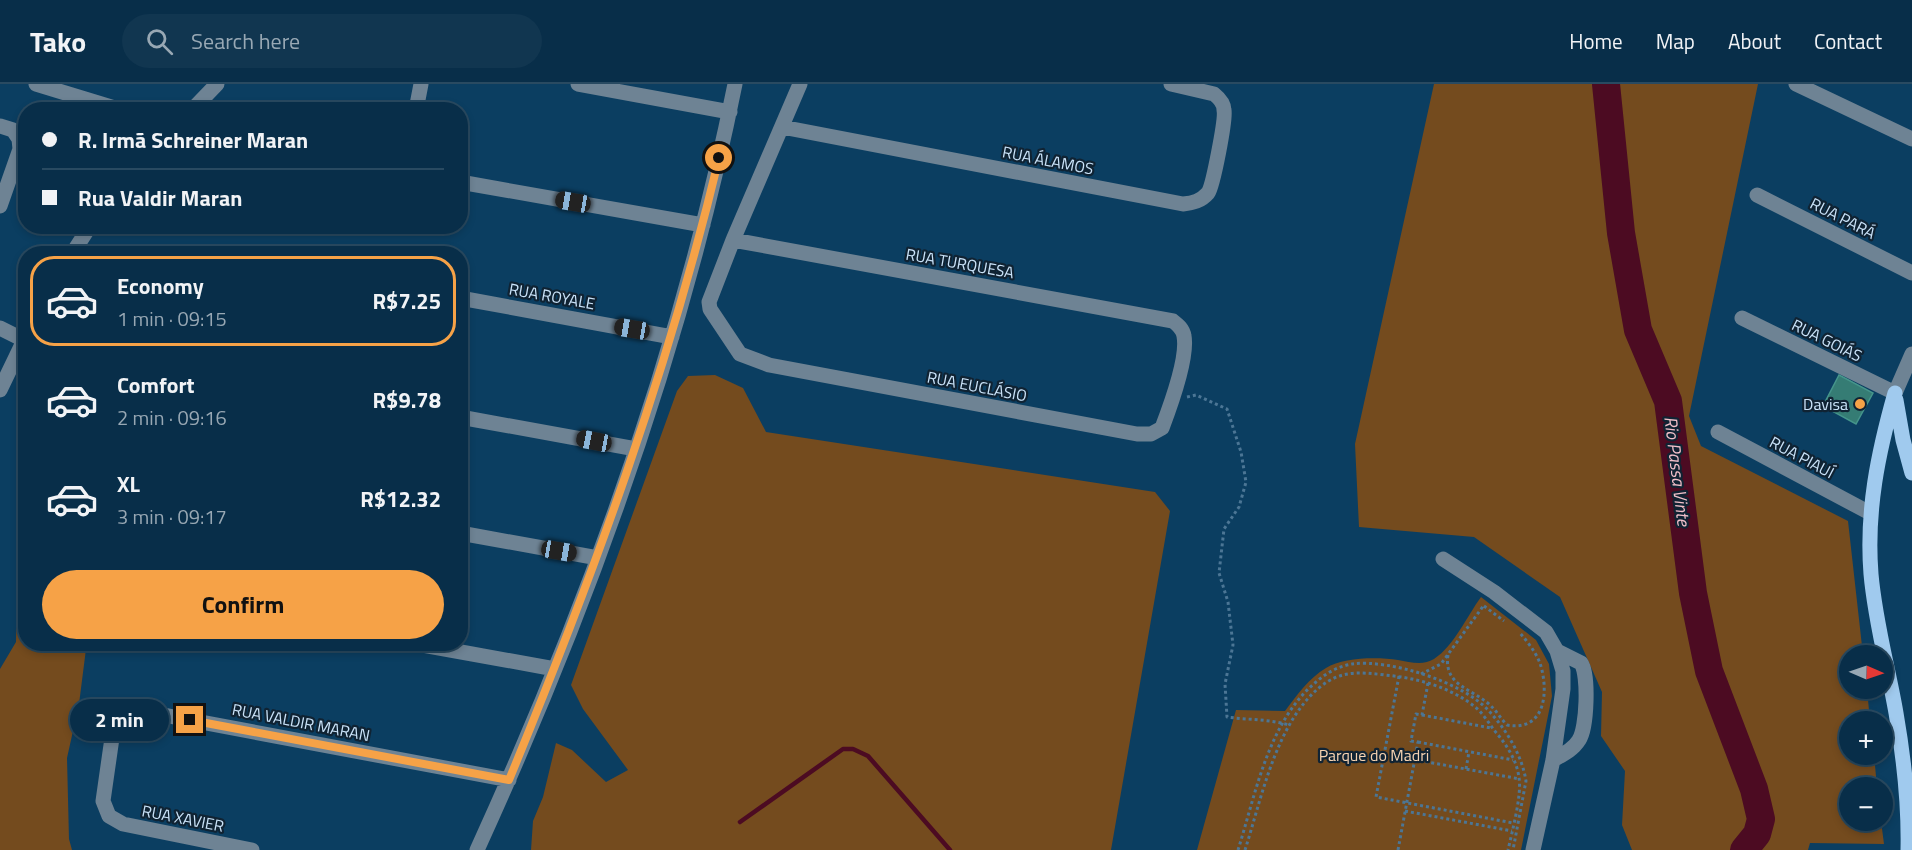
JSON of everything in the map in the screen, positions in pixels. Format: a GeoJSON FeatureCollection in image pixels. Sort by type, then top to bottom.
{"type":"FeatureCollection","features":[{"type":"Feature","properties":{"kind":"main road"},"geometry":{"type":"LineString","coordinates":[[1895,393],[1903,440],[1912,473]]}},
{"type":"Feature","properties":{"kind":"main road"},"geometry":{"type":"LineString","coordinates":[[1895,393],[1877,463],[1870,513],[1871,575],[1910,801],[1908,850]]}},
{"type":"Feature","properties":{"kind":"street"},"geometry":{"type":"LineString","coordinates":[[36,84],[95,102]]}},
{"type":"Feature","properties":{"kind":"street"},"geometry":{"type":"LineString","coordinates":[[200,102],[217,84]]}},
{"type":"Feature","properties":{"kind":"street"},"geometry":{"type":"LineString","coordinates":[[418,102],[421,84]]}},
{"type":"Feature","properties":{"kind":"street"},"geometry":{"type":"LineString","coordinates":[[578,84],[730,112]]}},
{"type":"Feature","properties":{"kind":"street"},"geometry":{"type":"LineString","coordinates":[[477,850],[555,669],[598,558],[636,449],[672,337],[703,225],[735,84]]}},
{"type":"Feature","properties":{"kind":"street"},"geometry":{"type":"LineString","coordinates":[[733,240],[800,84]]}},
{"type":"Feature","properties":{"kind":"street","name":"RUA ÁLAMOS"},"geometry":{"type":"LineString","coordinates":[[782,127],[1183,204],[1200,200],[1212,187],[1225,111],[1219,98],[1208,91],[1172,84]]}},
{"type":"Feature","properties":{"kind":"street"},"geometry":{"type":"LineString","coordinates":[[1796,84],[1912,139]]}},
{"type":"Feature","properties":{"kind":"street"},"geometry":{"type":"LineString","coordinates":[[0,126],[13,130],[18,138]]}},
{"type":"Feature","properties":{"kind":"street"},"geometry":{"type":"LineString","coordinates":[[0,206],[18,155]]}},
{"type":"Feature","properties":{"kind":"street"},"geometry":{"type":"LineString","coordinates":[[468,183],[703,225]]}},
{"type":"Feature","properties":{"kind":"street","name":"RUA PARÁ"},"geometry":{"type":"LineString","coordinates":[[1757,195],[1912,273]]}},
{"type":"Feature","properties":{"kind":"street","name":"RUA EUCLÁSIO"},"geometry":{"type":"LineString","coordinates":[[733,240],[709,302],[710,309],[740,354],[769,365],[1137,434],[1150,434],[1162,428],[1173,399],[1184,343],[1182,330],[1178,325]]}},
{"type":"Feature","properties":{"kind":"street","name":"RUA TURQUESA"},"geometry":{"type":"LineString","coordinates":[[733,240],[1155,317],[1173,321],[1178,325]]}},
{"type":"Feature","properties":{"kind":"street","name":"RUA ROYALE"},"geometry":{"type":"LineString","coordinates":[[468,299],[672,337]]}},
{"type":"Feature","properties":{"kind":"street","name":"RUA GOIÁS"},"geometry":{"type":"LineString","coordinates":[[1742,318],[1895,393]]}},
{"type":"Feature","properties":{"kind":"street"},"geometry":{"type":"LineString","coordinates":[[0,327],[18,335]]}},
{"type":"Feature","properties":{"kind":"street"},"geometry":{"type":"LineString","coordinates":[[0,390],[6,361],[18,346]]}},
{"type":"Feature","properties":{"kind":"street"},"geometry":{"type":"LineString","coordinates":[[1895,393],[1912,354]]}},
{"type":"Feature","properties":{"kind":"street"},"geometry":{"type":"LineString","coordinates":[[468,418],[636,449]]}},
{"type":"Feature","properties":{"kind":"street","name":"RUA PIAUÍ"},"geometry":{"type":"LineString","coordinates":[[1718,432],[1870,513]]}},
{"type":"Feature","properties":{"kind":"street"},"geometry":{"type":"LineString","coordinates":[[468,534],[598,558]]}},
{"type":"Feature","properties":{"kind":"street"},"geometry":{"type":"LineString","coordinates":[[1443,558],[1494,592],[1546,632],[1557,651],[1563,671],[1563,689],[1553,760],[1533,850]]}},
{"type":"Feature","properties":{"kind":"street"},"geometry":{"type":"LineString","coordinates":[[456,651],[555,669]]}},
{"type":"Feature","properties":{"kind":"street"},"geometry":{"type":"LineString","coordinates":[[1553,760],[1573,748],[1580,739],[1583,730],[1586,677],[1581,663],[1557,651]]}},
{"type":"Feature","properties":{"kind":"street","name":"RUA VALDIR MARAN"},"geometry":{"type":"LineString","coordinates":[[109,816],[103,801],[114,724],[123,713],[136,710],[509,780]]}},
{"type":"Feature","properties":{"kind":"street","name":"RUA XAVIER"},"geometry":{"type":"LineString","coordinates":[[109,816],[123,825],[252,850]]}},
{"type":"Feature","properties":{"kind":"path"},"geometry":{"type":"LineString","coordinates":[[1173,399],[1196,395],[1227,409],[1241,452],[1246,482],[1239,507],[1224,529],[1219,573],[1228,602],[1233,645],[1225,684],[1227,717],[1290,725]]}},
{"type":"Feature","properties":{"kind":"path"},"geometry":{"type":"LineString","coordinates":[[1421,674],[1441,664],[1494,592]]}},
{"type":"Feature","properties":{"kind":"path"},"geometry":{"type":"LineString","coordinates":[[1484,606],[1510,625]]}},
{"type":"Feature","properties":{"kind":"path"},"geometry":{"type":"LineString","coordinates":[[1448,655],[1446,665],[1452,678],[1491,705],[1507,725],[1517,727],[1530,724],[1541,710],[1543,680],[1540,663],[1533,649],[1518,631]]}},
{"type":"Feature","properties":{"kind":"path"},"geometry":{"type":"LineString","coordinates":[[1238,850],[1271,749],[1282,723],[1296,702],[1316,681],[1335,669],[1353,664],[1390,665],[1446,681],[1487,708],[1511,740],[1524,770],[1526,781],[1511,850]]}},
{"type":"Feature","properties":{"kind":"path"},"geometry":{"type":"LineString","coordinates":[[1245,850],[1277,752],[1301,706],[1321,687],[1338,676],[1354,671],[1399,676],[1428,683],[1451,692],[1475,707],[1504,742],[1514,760],[1520,779],[1511,850]]}},
{"type":"Feature","properties":{"kind":"path"},"geometry":{"type":"LineString","coordinates":[[1399,676],[1376,797],[1514,823]]}},
{"type":"Feature","properties":{"kind":"path"},"geometry":{"type":"LineString","coordinates":[[1422,715],[1428,683]]}},
{"type":"Feature","properties":{"kind":"path"},"geometry":{"type":"LineString","coordinates":[[1493,728],[1416,714],[1411,741],[1514,760]]}},
{"type":"Feature","properties":{"kind":"path"},"geometry":{"type":"LineString","coordinates":[[1398,850],[1418,742]]}},
{"type":"Feature","properties":{"kind":"path"},"geometry":{"type":"LineString","coordinates":[[1466,769],[1469,752]]}},
{"type":"Feature","properties":{"kind":"path"},"geometry":{"type":"LineString","coordinates":[[1384,754],[1520,779]]}},
{"type":"Feature","properties":{"kind":"path"},"geometry":{"type":"LineString","coordinates":[[1405,811],[1512,831]]}},
{"type":"Feature","properties":{"kind":"path"},"geometry":{"type":"LineString","coordinates":[[1455,820],[1457,812]]}},
{"type":"Feature","properties":{"kind":"green space"},"geometry":{"type":"Polygon","coordinates":[[[1434,84],[1758,84],[1689,416],[1701,446],[1848,521],[1862,645],[1839,645],[1839,699],[1868,699],[1869,711],[1839,711],[1839,765],[1875,765],[1876,777],[1839,777],[1839,831],[1882,831],[1884,844],[1810,843],[1808,850],[1632,850],[1622,825],[1625,771],[1601,736],[1602,692],[1560,597],[1474,537],[1359,527],[1355,444],[1434,84]]]}},
{"type":"Feature","properties":{"kind":"green space"},"geometry":{"type":"Polygon","coordinates":[[[715,375],[743,388],[766,432],[1155,492],[1170,511],[1111,850],[531,850],[533,821],[543,797],[556,743],[572,750],[606,782],[628,770],[583,709],[571,685],[677,391],[688,376],[715,375]]]}},
{"type":"Feature","properties":{"kind":"green space"},"geometry":{"type":"Polygon","coordinates":[[[17,592],[18,651],[86,651],[79,704],[67,758],[69,839],[72,850],[0,850],[0,669],[16,642],[17,592]]]}},
{"type":"Feature","properties":{"kind":"green space","name":"Parque do Madri"},"geometry":{"type":"Polygon","coordinates":[[[1481,597],[1536,640],[1549,664],[1552,696],[1521,850],[1197,850],[1236,710],[1285,711],[1314,677],[1333,664],[1371,658],[1416,663],[1430,661],[1448,646],[1481,597]]]}},
{"type":"Feature","properties":{"kind":"building"},"geometry":{"type":"Polygon","coordinates":[[[1839,375],[1873,393],[1856,424],[1823,406],[1839,375]]]}},
{"type":"Feature","properties":{"kind":"waterway","name":"Rio Passa Vinte"},"geometry":{"type":"LineString","coordinates":[[1606,84],[1621,233],[1638,330],[1668,401],[1693,593],[1709,671],[1754,789],[1761,819],[1757,834],[1744,850]]}},
{"type":"Feature","properties":{"kind":"waterway"},"geometry":{"type":"LineString","coordinates":[[740,822],[843,749],[853,749],[868,756],[950,850]]}},
{"type":"Feature","properties":{"kind":"place","name":"Davisa"},"geometry":{"type":"Point","coordinates":[1860,404]}},
{"type":"Feature","properties":{"kind":"route"},"geometry":{"type":"LineString","coordinates":[[190,720],[509,780],[598,558],[636,449],[672,337],[719,158]]}}]}
